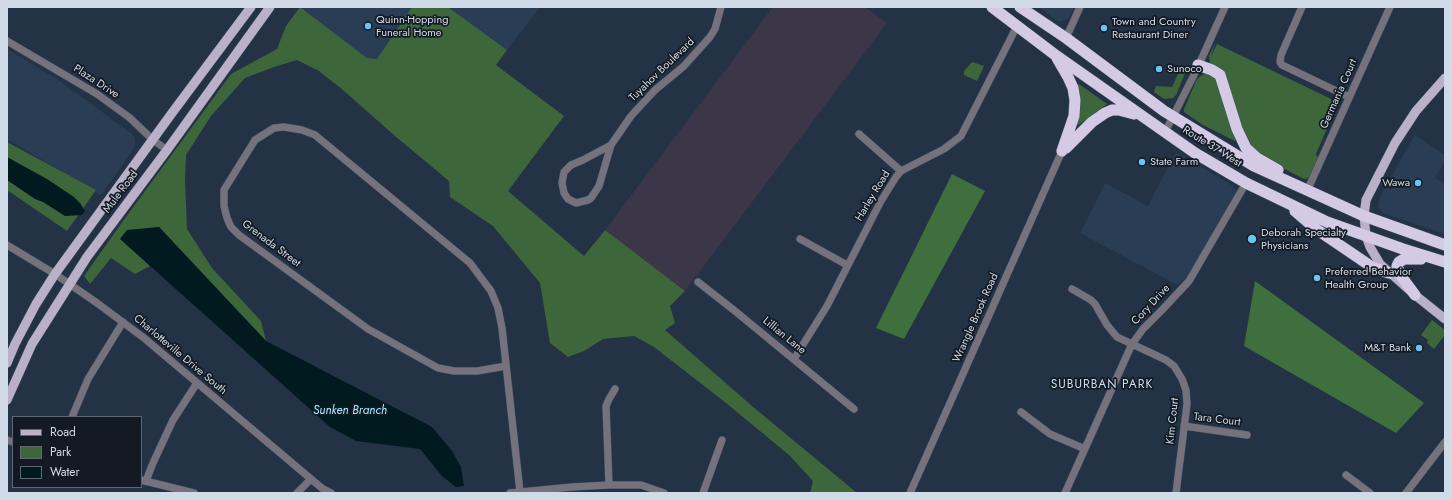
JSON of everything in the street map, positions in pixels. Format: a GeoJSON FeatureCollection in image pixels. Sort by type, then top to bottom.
{"type":"FeatureCollection","features":[{"type":"Feature","properties":{"kind":"highway","name":"Route 37 West"},"geometry":{"type":"LineString","coordinates":[[992,7],[1054,54],[1144,118],[1195,153],[1246,183],[1327,222],[1440,261]]}},
{"type":"Feature","properties":{"kind":"highway","name":"Route 37 West"},"geometry":{"type":"LineString","coordinates":[[1020,7],[1066,38],[1174,117],[1254,166],[1364,216],[1445,245]]}},
{"type":"Feature","properties":{"kind":"highway"},"geometry":{"type":"LineString","coordinates":[[1054,54],[1068,77],[1073,88],[1075,100],[1074,116],[1062,151]]}},
{"type":"Feature","properties":{"kind":"highway"},"geometry":{"type":"LineString","coordinates":[[1198,65],[1212,70],[1220,75],[1237,129],[1246,148],[1257,158],[1279,171],[1305,190]]}},
{"type":"Feature","properties":{"kind":"highway"},"geometry":{"type":"LineString","coordinates":[[1062,151],[1092,122],[1112,110],[1119,110],[1144,118]]}},
{"type":"Feature","properties":{"kind":"highway"},"geometry":{"type":"LineString","coordinates":[[1284,202],[1316,229],[1372,268],[1389,273]]}},
{"type":"Feature","properties":{"kind":"highway"},"geometry":{"type":"LineString","coordinates":[[1415,295],[1401,276],[1398,266],[1399,262],[1408,258],[1440,261]]}},
{"type":"Feature","properties":{"kind":"main road","name":"Mule Road"},"geometry":{"type":"LineString","coordinates":[[7,363],[29,317],[55,274],[251,7]]}},
{"type":"Feature","properties":{"kind":"main road","name":"Mule Road"},"geometry":{"type":"LineString","coordinates":[[7,400],[32,344],[87,257],[167,150],[270,7]]}},
{"type":"Feature","properties":{"kind":"main road"},"geometry":{"type":"LineString","coordinates":[[1443,81],[1416,111],[1394,143],[1366,200],[1364,216],[1366,236],[1370,247],[1380,264],[1415,295],[1445,318]]}},
{"type":"Feature","properties":{"kind":"street","name":"Tuyahov Boulevard"},"geometry":{"type":"LineString","coordinates":[[611,145],[572,165],[564,172],[562,183],[564,192],[568,199],[576,203],[592,198],[599,186],[611,145],[631,116],[655,90],[684,66],[710,37],[715,29],[721,7]]}},
{"type":"Feature","properties":{"kind":"street"},"geometry":{"type":"LineString","coordinates":[[1066,38],[1080,7]]}},
{"type":"Feature","properties":{"kind":"street"},"geometry":{"type":"LineString","coordinates":[[1165,132],[1174,117],[1225,7]]}},
{"type":"Feature","properties":{"kind":"street"},"geometry":{"type":"LineString","coordinates":[[1302,7],[1281,55],[1280,62],[1282,65],[1349,97]]}},
{"type":"Feature","properties":{"kind":"street","name":"Germania Court"},"geometry":{"type":"LineString","coordinates":[[1305,190],[1390,7]]}},
{"type":"Feature","properties":{"kind":"street","name":"Harley Road"},"geometry":{"type":"LineString","coordinates":[[794,359],[827,306],[881,201],[896,177],[901,171],[944,149],[961,136],[1016,26]]}},
{"type":"Feature","properties":{"kind":"street","name":"Plaza Drive"},"geometry":{"type":"LineString","coordinates":[[7,42],[97,94],[130,118],[153,140],[167,150]]}},
{"type":"Feature","properties":{"kind":"street","name":"Grenada Street"},"geometry":{"type":"LineString","coordinates":[[506,366],[477,371],[454,371],[438,368],[368,328],[238,235],[231,227],[227,218],[224,206],[224,190],[255,140],[274,128],[284,127],[302,130],[315,135],[470,263],[491,291],[498,308],[502,328],[520,492]]}},
{"type":"Feature","properties":{"kind":"street"},"geometry":{"type":"LineString","coordinates":[[859,134],[901,171]]}},
{"type":"Feature","properties":{"kind":"street","name":"Wrangle Brook Road"},"geometry":{"type":"LineString","coordinates":[[910,493],[1062,151]]}},
{"type":"Feature","properties":{"kind":"street","name":"Cory Drive"},"geometry":{"type":"LineString","coordinates":[[1065,493],[1132,344],[1143,328],[1190,281],[1246,183]]}},
{"type":"Feature","properties":{"kind":"street"},"geometry":{"type":"LineString","coordinates":[[800,239],[847,265]]}},
{"type":"Feature","properties":{"kind":"street","name":"Charlotteville Drive South"},"geometry":{"type":"LineString","coordinates":[[7,246],[55,274],[122,322],[323,489],[331,493]]}},
{"type":"Feature","properties":{"kind":"street","name":"Lillian Lane"},"geometry":{"type":"LineString","coordinates":[[698,282],[854,409]]}},
{"type":"Feature","properties":{"kind":"street","name":"Kim Court"},"geometry":{"type":"LineString","coordinates":[[1072,289],[1096,304],[1106,325],[1112,333],[1121,340],[1166,360],[1174,366],[1179,373],[1185,385],[1187,395],[1176,493]]}},
{"type":"Feature","properties":{"kind":"street"},"geometry":{"type":"LineString","coordinates":[[72,416],[88,379],[122,322]]}},
{"type":"Feature","properties":{"kind":"street"},"geometry":{"type":"LineString","coordinates":[[194,493],[144,480],[174,420],[197,383]]}},
{"type":"Feature","properties":{"kind":"street"},"geometry":{"type":"LineString","coordinates":[[609,485],[606,406],[608,399],[615,390]]}},
{"type":"Feature","properties":{"kind":"street"},"geometry":{"type":"LineString","coordinates":[[1021,412],[1050,434],[1085,450]]}},
{"type":"Feature","properties":{"kind":"street","name":"Tara Court"},"geometry":{"type":"LineString","coordinates":[[1184,426],[1247,435]]}},
{"type":"Feature","properties":{"kind":"street"},"geometry":{"type":"LineString","coordinates":[[702,493],[722,440]]}},
{"type":"Feature","properties":{"kind":"street"},"geometry":{"type":"LineString","coordinates":[[1406,493],[1445,442]]}},
{"type":"Feature","properties":{"kind":"street"},"geometry":{"type":"LineString","coordinates":[[1346,475],[1370,493]]}},
{"type":"Feature","properties":{"kind":"street"},"geometry":{"type":"LineString","coordinates":[[297,493],[311,479]]}},
{"type":"Feature","properties":{"kind":"street"},"geometry":{"type":"LineString","coordinates":[[510,493],[609,485],[641,485],[664,493]]}},
{"type":"Feature","properties":{"kind":"shaded area"},"geometry":{"type":"Polygon","coordinates":[[[300,7],[412,7],[377,59],[367,58],[300,7]]]}},
{"type":"Feature","properties":{"kind":"shaded area"},"geometry":{"type":"Polygon","coordinates":[[[448,7],[540,7],[507,50],[448,7]]]}},
{"type":"Feature","properties":{"kind":"shaded area"},"geometry":{"type":"Polygon","coordinates":[[[773,7],[865,7],[887,23],[685,291],[605,230],[773,7]]]}},
{"type":"Feature","properties":{"kind":"shaded area"},"geometry":{"type":"Polygon","coordinates":[[[1039,7],[1074,7],[1069,18],[1061,22],[1039,7]]]}},
{"type":"Feature","properties":{"kind":"shaded area"},"geometry":{"type":"Polygon","coordinates":[[[7,49],[57,79],[132,134],[135,138],[135,147],[101,195],[7,139],[7,49]]]}},
{"type":"Feature","properties":{"kind":"shaded area"},"geometry":{"type":"Polygon","coordinates":[[[1415,134],[1445,155],[1445,161],[1435,178],[1445,183],[1445,234],[1383,213],[1379,209],[1378,205],[1382,193],[1415,134]]]}},
{"type":"Feature","properties":{"kind":"shaded area"},"geometry":{"type":"Polygon","coordinates":[[[1176,152],[1233,186],[1236,190],[1235,195],[1187,277],[1177,285],[1080,233],[1105,183],[1148,206],[1176,152]]]}},
{"type":"Feature","properties":{"kind":"green space"},"geometry":{"type":"Polygon","coordinates":[[[300,7],[367,58],[377,59],[412,7],[448,7],[507,50],[496,65],[564,116],[508,191],[584,256],[605,230],[685,291],[670,306],[675,323],[665,330],[752,406],[857,493],[810,493],[813,481],[789,455],[726,403],[654,347],[634,336],[603,339],[584,351],[568,357],[550,343],[540,283],[493,226],[450,197],[449,181],[343,90],[319,71],[297,60],[245,78],[211,116],[186,155],[185,180],[187,229],[212,268],[261,321],[266,341],[159,227],[121,239],[150,266],[135,274],[111,258],[90,284],[84,276],[231,74],[277,49],[286,26],[300,7]]]}},
{"type":"Feature","properties":{"kind":"green space"},"geometry":{"type":"Polygon","coordinates":[[[1215,43],[1211,57],[1217,44],[1331,99],[1335,110],[1316,154],[1318,158],[1309,177],[1306,179],[1302,178],[1263,158],[1249,145],[1214,67],[1210,63],[1209,56],[1215,43]]]}},
{"type":"Feature","properties":{"kind":"green space"},"geometry":{"type":"Polygon","coordinates":[[[972,62],[984,66],[977,81],[964,75],[964,71],[972,62]]]}},
{"type":"Feature","properties":{"kind":"green space"},"geometry":{"type":"Polygon","coordinates":[[[1186,71],[1176,95],[1173,98],[1164,99],[1154,92],[1156,86],[1172,87],[1178,74],[1186,71]]]}},
{"type":"Feature","properties":{"kind":"green space"},"geometry":{"type":"Polygon","coordinates":[[[1204,74],[1209,74],[1215,77],[1232,126],[1235,141],[1203,125],[1184,112],[1196,81],[1204,74]]]}},
{"type":"Feature","properties":{"kind":"green space"},"geometry":{"type":"Polygon","coordinates":[[[1079,84],[1107,104],[1077,126],[1080,100],[1079,84]]]}},
{"type":"Feature","properties":{"kind":"green space"},"geometry":{"type":"Polygon","coordinates":[[[7,142],[96,190],[67,231],[7,190],[7,142]]]}},
{"type":"Feature","properties":{"kind":"green space"},"geometry":{"type":"Polygon","coordinates":[[[952,174],[985,191],[904,339],[876,328],[952,174]]]}},
{"type":"Feature","properties":{"kind":"green space"},"geometry":{"type":"Polygon","coordinates":[[[1255,281],[1424,403],[1396,433],[1244,346],[1255,281]]]}},
{"type":"Feature","properties":{"kind":"green space"},"geometry":{"type":"Polygon","coordinates":[[[1432,320],[1445,330],[1445,335],[1434,349],[1427,343],[1428,340],[1421,335],[1432,320]]]}},
{"type":"Feature","properties":{"kind":"water"},"geometry":{"type":"Polygon","coordinates":[[[7,157],[47,179],[74,197],[85,211],[82,215],[65,216],[43,202],[35,199],[7,180],[7,157]]]}},
{"type":"Feature","properties":{"kind":"water","name":"Sunken Branch"},"geometry":{"type":"Polygon","coordinates":[[[159,227],[266,341],[432,427],[452,451],[461,467],[464,486],[456,487],[442,476],[420,449],[356,441],[330,427],[120,239],[127,230],[159,227]]]}},
{"type":"Feature","properties":{"kind":"place","name":"Quinn-Hopping Funeral Home"},"geometry":{"type":"Point","coordinates":[368,26]}},
{"type":"Feature","properties":{"kind":"place","name":"Town and Country Restaurant Diner"},"geometry":{"type":"Point","coordinates":[1104,28]}},
{"type":"Feature","properties":{"kind":"place","name":"Sunoco"},"geometry":{"type":"Point","coordinates":[1159,69]}},
{"type":"Feature","properties":{"kind":"place","name":"State Farm"},"geometry":{"type":"Point","coordinates":[1142,162]}},
{"type":"Feature","properties":{"kind":"place","name":"Wawa"},"geometry":{"type":"Point","coordinates":[1418,183]}},
{"type":"Feature","properties":{"kind":"place","name":"Deborah Specialty Physicians"},"geometry":{"type":"Point","coordinates":[1252,239]}},
{"type":"Feature","properties":{"kind":"place","name":"Preferred Behavior Health Group"},"geometry":{"type":"Point","coordinates":[1317,278]}},
{"type":"Feature","properties":{"kind":"place","name":"M&T Bank"},"geometry":{"type":"Point","coordinates":[1419,348]}},
{"type":"Feature","properties":{"kind":"district","name":"SUBURBAN PARK"},"geometry":{"type":"Point","coordinates":[1102,385]}}]}
